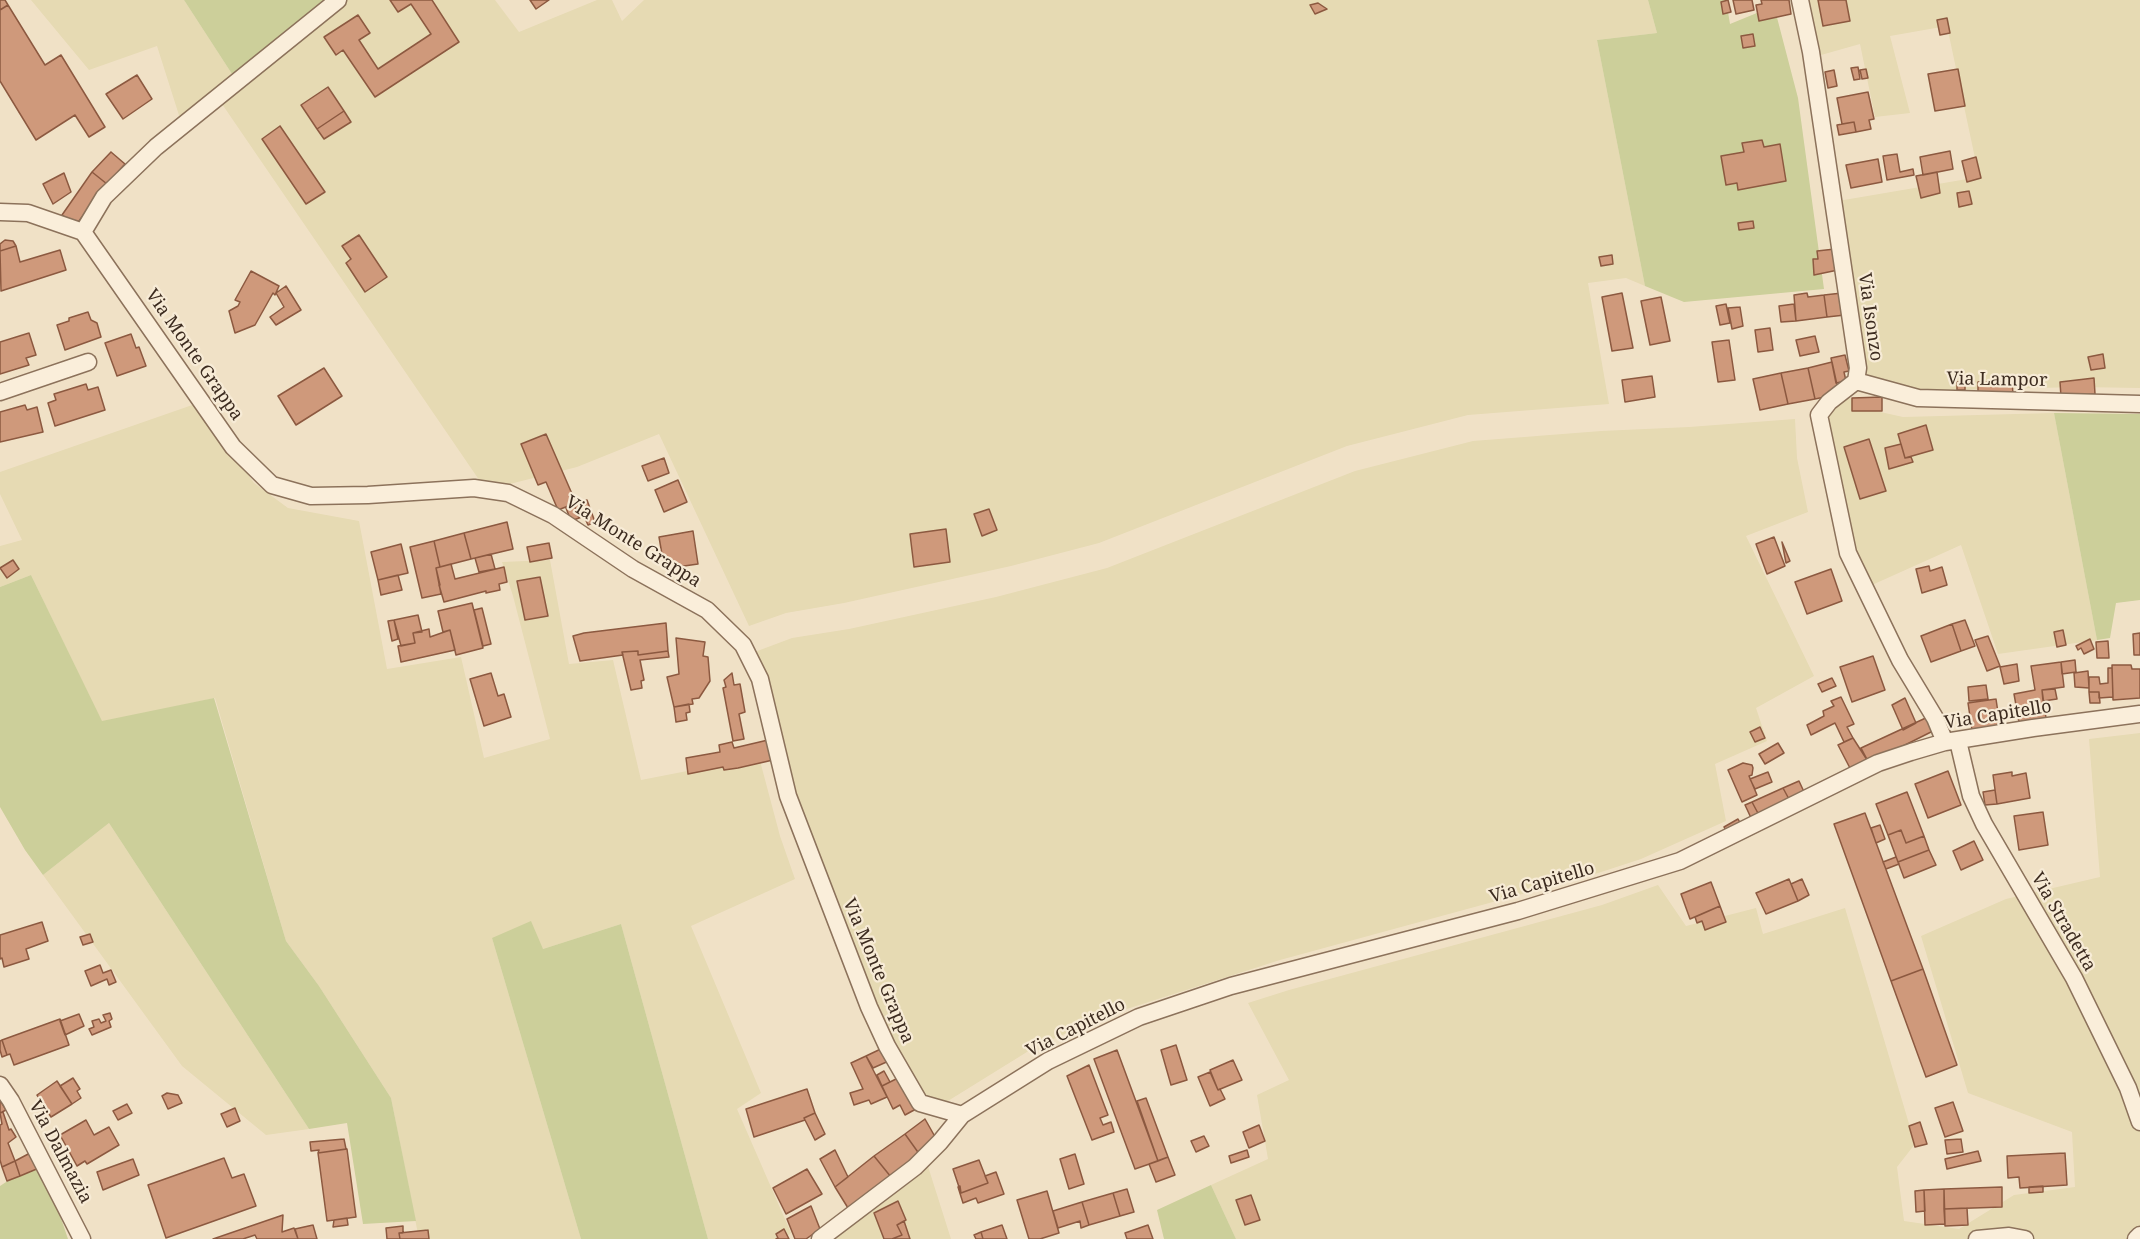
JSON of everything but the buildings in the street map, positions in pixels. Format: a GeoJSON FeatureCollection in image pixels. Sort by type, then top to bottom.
{"type":"FeatureCollection","features":[{"type":"Feature","properties":{"kind":"street"},"geometry":{"type":"LineString","coordinates":[[0,212],[28,213],[83,232],[104,197],[156,147],[338,0]]}},
{"type":"Feature","properties":{"kind":"street","name":"Via Isonzo"},"geometry":{"type":"LineString","coordinates":[[1800,0],[1811,52],[1858,368],[1856,381],[1829,402],[1819,415],[1848,553],[1900,660],[1952,742]]}},
{"type":"Feature","properties":{"kind":"street","name":"Via Monte Grappa"},"geometry":{"type":"LineString","coordinates":[[83,232],[233,447],[272,484],[311,496],[474,488],[508,493],[553,514],[633,570],[706,609],[743,645],[760,680],[788,796],[869,1007],[887,1046],[920,1103],[962,1114]]}},
{"type":"Feature","properties":{"kind":"street"},"geometry":{"type":"LineString","coordinates":[[0,392],[88,362]]}},
{"type":"Feature","properties":{"kind":"street","name":"Via Lampor"},"geometry":{"type":"LineString","coordinates":[[1856,381],[1918,398],[2140,404]]}},
{"type":"Feature","properties":{"kind":"street","name":"Via Capitello"},"geometry":{"type":"LineString","coordinates":[[962,1114],[1048,1061],[1139,1017],[1231,986],[1518,911],[1680,861],[1878,763],[1952,742],[2033,728],[2140,714]]}},
{"type":"Feature","properties":{"kind":"street","name":"Via Stradetta"},"geometry":{"type":"LineString","coordinates":[[1952,742],[1971,796],[1984,824],[2074,978],[2128,1088],[2140,1122]]}},
{"type":"Feature","properties":{"kind":"street","name":"Via Dalmazia"},"geometry":{"type":"LineString","coordinates":[[0,1085],[11,1101],[82,1239]]}},
{"type":"Feature","properties":{"kind":"street"},"geometry":{"type":"LineString","coordinates":[[820,1239],[915,1167],[940,1142],[962,1114]]}},
{"type":"Feature","properties":{"kind":"street"},"geometry":{"type":"LineString","coordinates":[[2136,1239],[2140,1235]]}},
{"type":"Feature","properties":{"kind":"street"},"geometry":{"type":"LineString","coordinates":[[1977,1239],[2009,1236],[2025,1239]]}},
{"type":"Feature","properties":{"kind":"shaded area"},"geometry":{"type":"Polygon","coordinates":[[[31,0],[184,0],[232,74],[346,0],[495,0],[519,32],[597,0],[612,0],[622,21],[644,0],[1648,0],[1657,33],[1597,40],[1645,286],[1626,278],[1588,283],[1609,404],[1468,415],[1347,446],[1099,543],[1011,566],[844,603],[786,613],[749,626],[659,434],[577,467],[486,490],[222,104],[184,131],[157,46],[89,70],[31,0]]]}},
{"type":"Feature","properties":{"kind":"shaded area"},"geometry":{"type":"Polygon","coordinates":[[[1800,0],[2140,0],[2140,388],[1906,391],[1863,375],[1838,201],[1979,177],[1947,26],[1890,36],[1910,113],[1875,117],[1860,44],[1814,57],[1800,0]]]}},
{"type":"Feature","properties":{"kind":"shaded area"},"geometry":{"type":"Polygon","coordinates":[[[1850,398],[1876,411],[1903,417],[2054,413],[2097,640],[1998,654],[1961,545],[1863,589],[1821,413],[1850,398]]]}},
{"type":"Feature","properties":{"kind":"shaded area"},"geometry":{"type":"Polygon","coordinates":[[[198,403],[254,483],[288,508],[359,521],[387,669],[461,657],[484,758],[550,739],[502,562],[550,560],[569,664],[613,660],[641,780],[759,757],[780,836],[795,879],[691,926],[761,1093],[737,1109],[791,1233],[784,1239],[708,1239],[621,924],[543,949],[492,938],[581,1239],[419,1239],[391,1098],[319,986],[286,941],[215,698],[102,722],[31,575],[0,587],[0,546],[22,540],[0,494],[0,472],[198,403]]]}},
{"type":"Feature","properties":{"kind":"shaded area"},"geometry":{"type":"Polygon","coordinates":[[[1795,419],[1797,458],[1808,512],[1746,536],[1814,676],[1756,708],[1767,741],[1715,764],[1726,821],[1641,859],[1592,875],[1280,960],[1108,1015],[1035,1047],[935,1109],[911,1075],[878,1013],[804,828],[752,653],[792,638],[849,629],[996,597],[1107,568],[1355,471],[1473,441],[1795,419]]]}},
{"type":"Feature","properties":{"kind":"shaded area"},"geometry":{"type":"Polygon","coordinates":[[[2140,733],[2140,1239],[1236,1239],[1211,1185],[1268,1159],[1257,1095],[1289,1080],[1248,1003],[1602,905],[1658,885],[1686,926],[1756,908],[1763,934],[1845,908],[1915,1144],[1897,1167],[1904,1221],[1959,1229],[2014,1195],[2075,1187],[2072,1132],[1968,1093],[1921,936],[2006,899],[2100,877],[2089,739],[2140,733]]]}},
{"type":"Feature","properties":{"kind":"shaded area"},"geometry":{"type":"Polygon","coordinates":[[[109,823],[309,1129],[266,1135],[182,1066],[43,875],[109,823]]]}},
{"type":"Feature","properties":{"kind":"shaded area"},"geometry":{"type":"Polygon","coordinates":[[[926,1160],[951,1239],[834,1239],[867,1213],[926,1160]]]}},
{"type":"Feature","properties":{"kind":"green space"},"geometry":{"type":"Polygon","coordinates":[[[184,0],[343,0],[344,2],[232,74],[184,0]]]}},
{"type":"Feature","properties":{"kind":"green space"},"geometry":{"type":"Polygon","coordinates":[[[1648,0],[1726,0],[1730,24],[1774,6],[1798,98],[1824,289],[1684,302],[1645,286],[1597,40],[1657,33],[1648,0]]]}},
{"type":"Feature","properties":{"kind":"green space"},"geometry":{"type":"Polygon","coordinates":[[[2054,413],[2140,414],[2140,600],[2116,603],[2110,638],[2097,640],[2054,413]]]}},
{"type":"Feature","properties":{"kind":"green space"},"geometry":{"type":"Polygon","coordinates":[[[31,575],[102,721],[214,698],[286,941],[319,986],[391,1098],[416,1221],[363,1224],[347,1123],[309,1129],[109,823],[43,875],[25,850],[0,807],[0,587],[31,575]]]}},
{"type":"Feature","properties":{"kind":"green space"},"geometry":{"type":"Polygon","coordinates":[[[531,921],[543,949],[621,924],[708,1239],[581,1239],[492,938],[531,921]]]}},
{"type":"Feature","properties":{"kind":"green space"},"geometry":{"type":"Polygon","coordinates":[[[41,1159],[68,1239],[0,1239],[0,1186],[41,1159]]]}},
{"type":"Feature","properties":{"kind":"green space"},"geometry":{"type":"Polygon","coordinates":[[[1211,1185],[1236,1239],[1164,1239],[1157,1210],[1211,1185]]]}}]}
